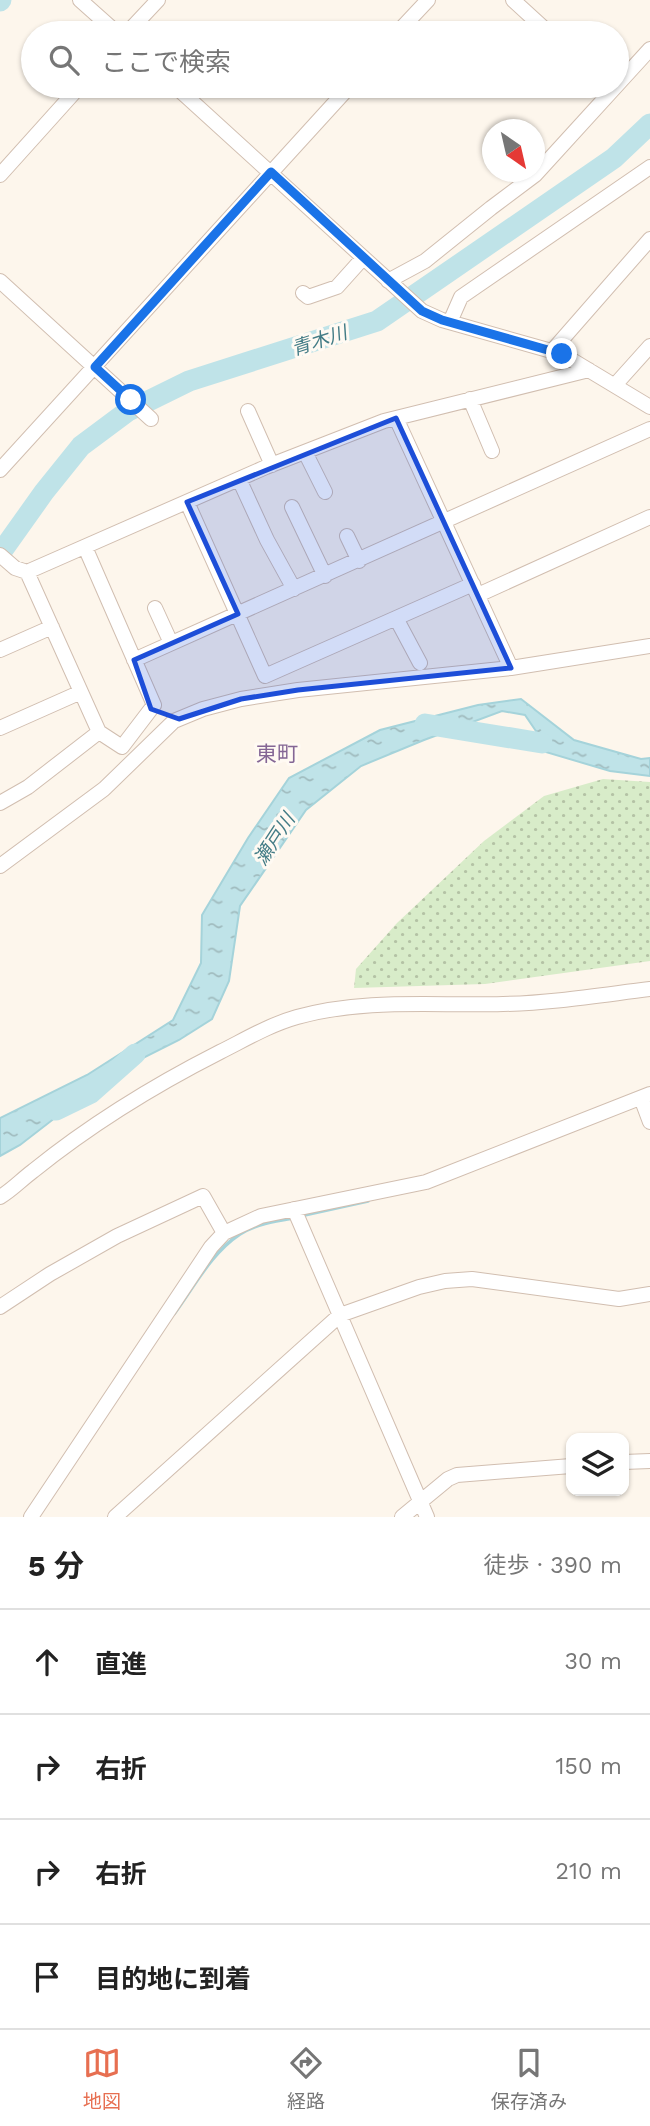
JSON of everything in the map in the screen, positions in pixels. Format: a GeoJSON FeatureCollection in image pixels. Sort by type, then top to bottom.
{"type":"FeatureCollection","features":[{"type":"Feature","properties":{"kind":"street"},"geometry":{"type":"LineString","coordinates":[[80,0],[104,21]]}},
{"type":"Feature","properties":{"kind":"street"},"geometry":{"type":"LineString","coordinates":[[138,21],[158,0]]}},
{"type":"Feature","properties":{"kind":"street"},"geometry":{"type":"LineString","coordinates":[[408,21],[428,0]]}},
{"type":"Feature","properties":{"kind":"street"},"geometry":{"type":"LineString","coordinates":[[513,0],[536,21]]}},
{"type":"Feature","properties":{"kind":"street"},"geometry":{"type":"LineString","coordinates":[[629,69],[650,49]]}},
{"type":"Feature","properties":{"kind":"street"},"geometry":{"type":"LineString","coordinates":[[0,175],[69,98]]}},
{"type":"Feature","properties":{"kind":"street"},"geometry":{"type":"LineString","coordinates":[[188,98],[422,311],[450,322],[562,354],[650,407]]}},
{"type":"Feature","properties":{"kind":"street"},"geometry":{"type":"LineString","coordinates":[[0,470],[339,98]]}},
{"type":"Feature","properties":{"kind":"street"},"geometry":{"type":"LineString","coordinates":[[391,284],[536,175],[600,98]]}},
{"type":"Feature","properties":{"kind":"street"},"geometry":{"type":"LineString","coordinates":[[450,322],[461,297],[650,167]]}},
{"type":"Feature","properties":{"kind":"street"},"geometry":{"type":"LineString","coordinates":[[552,351],[650,239]]}},
{"type":"Feature","properties":{"kind":"street"},"geometry":{"type":"LineString","coordinates":[[303,293],[308,297],[337,287],[363,258]]}},
{"type":"Feature","properties":{"kind":"street"},"geometry":{"type":"LineString","coordinates":[[0,281],[151,419]]}},
{"type":"Feature","properties":{"kind":"street"},"geometry":{"type":"LineString","coordinates":[[615,385],[650,346]]}},
{"type":"Feature","properties":{"kind":"street"},"geometry":{"type":"LineString","coordinates":[[21,570],[85,547],[272,465],[396,418],[589,370]]}},
{"type":"Feature","properties":{"kind":"street"},"geometry":{"type":"LineString","coordinates":[[470,399],[492,451]]}},
{"type":"Feature","properties":{"kind":"street"},"geometry":{"type":"LineString","coordinates":[[248,411],[272,465]]}},
{"type":"Feature","properties":{"kind":"street"},"geometry":{"type":"LineString","coordinates":[[396,418],[511,668]]}},
{"type":"Feature","properties":{"kind":"street"},"geometry":{"type":"LineString","coordinates":[[134,660],[650,429]]}},
{"type":"Feature","properties":{"kind":"street"},"geometry":{"type":"LineString","coordinates":[[305,452],[325,492]]}},
{"type":"Feature","properties":{"kind":"street"},"geometry":{"type":"LineString","coordinates":[[239,479],[267,540],[294,589]]}},
{"type":"Feature","properties":{"kind":"street"},"geometry":{"type":"LineString","coordinates":[[187,502],[265,676],[397,618],[650,517]]}},
{"type":"Feature","properties":{"kind":"street"},"geometry":{"type":"LineString","coordinates":[[292,507],[325,576]]}},
{"type":"Feature","properties":{"kind":"street"},"geometry":{"type":"LineString","coordinates":[[347,536],[359,561]]}},
{"type":"Feature","properties":{"kind":"street"},"geometry":{"type":"LineString","coordinates":[[0,555],[21,570],[52,627],[99,732],[122,747],[154,705],[85,547]]}},
{"type":"Feature","properties":{"kind":"street"},"geometry":{"type":"LineString","coordinates":[[155,608],[171,643]]}},
{"type":"Feature","properties":{"kind":"street"},"geometry":{"type":"LineString","coordinates":[[397,618],[420,663]]}},
{"type":"Feature","properties":{"kind":"street"},"geometry":{"type":"LineString","coordinates":[[0,650],[52,627]]}},
{"type":"Feature","properties":{"kind":"street"},"geometry":{"type":"LineString","coordinates":[[0,866],[104,789],[156,736],[179,719],[203,709],[275,694],[511,668],[650,646]]}},
{"type":"Feature","properties":{"kind":"street"},"geometry":{"type":"LineString","coordinates":[[0,728],[81,692]]}},
{"type":"Feature","properties":{"kind":"street"},"geometry":{"type":"LineString","coordinates":[[151,709],[179,719]]}},
{"type":"Feature","properties":{"kind":"street"},"geometry":{"type":"LineString","coordinates":[[0,803],[28,787],[99,732]]}},
{"type":"Feature","properties":{"kind":"street"},"geometry":{"type":"LineString","coordinates":[[0,1197],[105,1119],[181,1072],[247,1037],[297,1017],[377,1004],[503,1004],[650,989]]}},
{"type":"Feature","properties":{"kind":"street"},"geometry":{"type":"LineString","coordinates":[[31,1517],[211,1247],[224,1233],[261,1216],[426,1182],[645,1096],[650,1122]]}},
{"type":"Feature","properties":{"kind":"street"},"geometry":{"type":"LineString","coordinates":[[0,1307],[117,1236],[203,1196],[224,1233]]}},
{"type":"Feature","properties":{"kind":"street"},"geometry":{"type":"LineString","coordinates":[[294,1209],[427,1517]]}},
{"type":"Feature","properties":{"kind":"street"},"geometry":{"type":"LineString","coordinates":[[116,1517],[341,1315],[419,1287],[472,1279],[619,1299],[650,1294]]}},
{"type":"Feature","properties":{"kind":"street"},"geometry":{"type":"LineString","coordinates":[[629,1462],[650,1461]]}},
{"type":"Feature","properties":{"kind":"street"},"geometry":{"type":"LineString","coordinates":[[402,1517],[448,1479],[468,1473],[566,1466]]}},
{"type":"Feature","properties":{"kind":"highlighted area"},"geometry":{"type":"Polygon","coordinates":[[[396,418],[511,668],[298,690],[241,699],[179,719],[151,709],[134,660],[238,614],[187,502],[396,418]]]}},
{"type":"Feature","properties":{"kind":"green space"},"geometry":{"type":"Polygon","coordinates":[[[603,779],[650,782],[650,961],[485,984],[354,988],[356,969],[397,923],[484,841],[544,796],[603,779]]]}},
{"type":"Feature","properties":{"kind":"water"},"geometry":{"type":"Polygon","coordinates":[[[521,699],[574,740],[641,759],[650,758],[650,776],[610,771],[502,739],[540,737],[525,715],[502,711],[361,766],[306,810],[240,906],[229,981],[212,1019],[179,1040],[113,1073],[20,1145],[0,1156],[0,1118],[87,1075],[173,1020],[201,963],[202,915],[248,838],[289,778],[380,730],[478,705],[521,699]]]}},
{"type":"Feature","properties":{"kind":"waterway","name":"青木川"},"geometry":{"type":"LineString","coordinates":[[0,554],[81,446],[128,411],[189,381],[377,321],[614,158],[650,124]]}},
{"type":"Feature","properties":{"kind":"waterway","name":"瀬戸川"},"geometry":{"type":"LineString","coordinates":[[425,724],[542,743]]}},
{"type":"Feature","properties":{"kind":"waterway","name":"瀬戸川"},"geometry":{"type":"LineString","coordinates":[[56,1110],[91,1093],[135,1054]]}},
{"type":"Feature","properties":{"kind":"waterway"},"geometry":{"type":"LineString","coordinates":[[300,1216],[368,1201]]}},
{"type":"Feature","properties":{"kind":"waterway"},"geometry":{"type":"LineString","coordinates":[[174,1314],[204,1271],[230,1242],[252,1228],[293,1218]]}},
{"type":"Feature","properties":{"kind":"district","name":"東町"},"geometry":{"type":"Point","coordinates":[277,754]}},
{"type":"Feature","properties":{"kind":"route"},"geometry":{"type":"LineString","coordinates":[[131,400],[95,367],[271,172],[422,311],[442,320],[562,354]]}}]}
